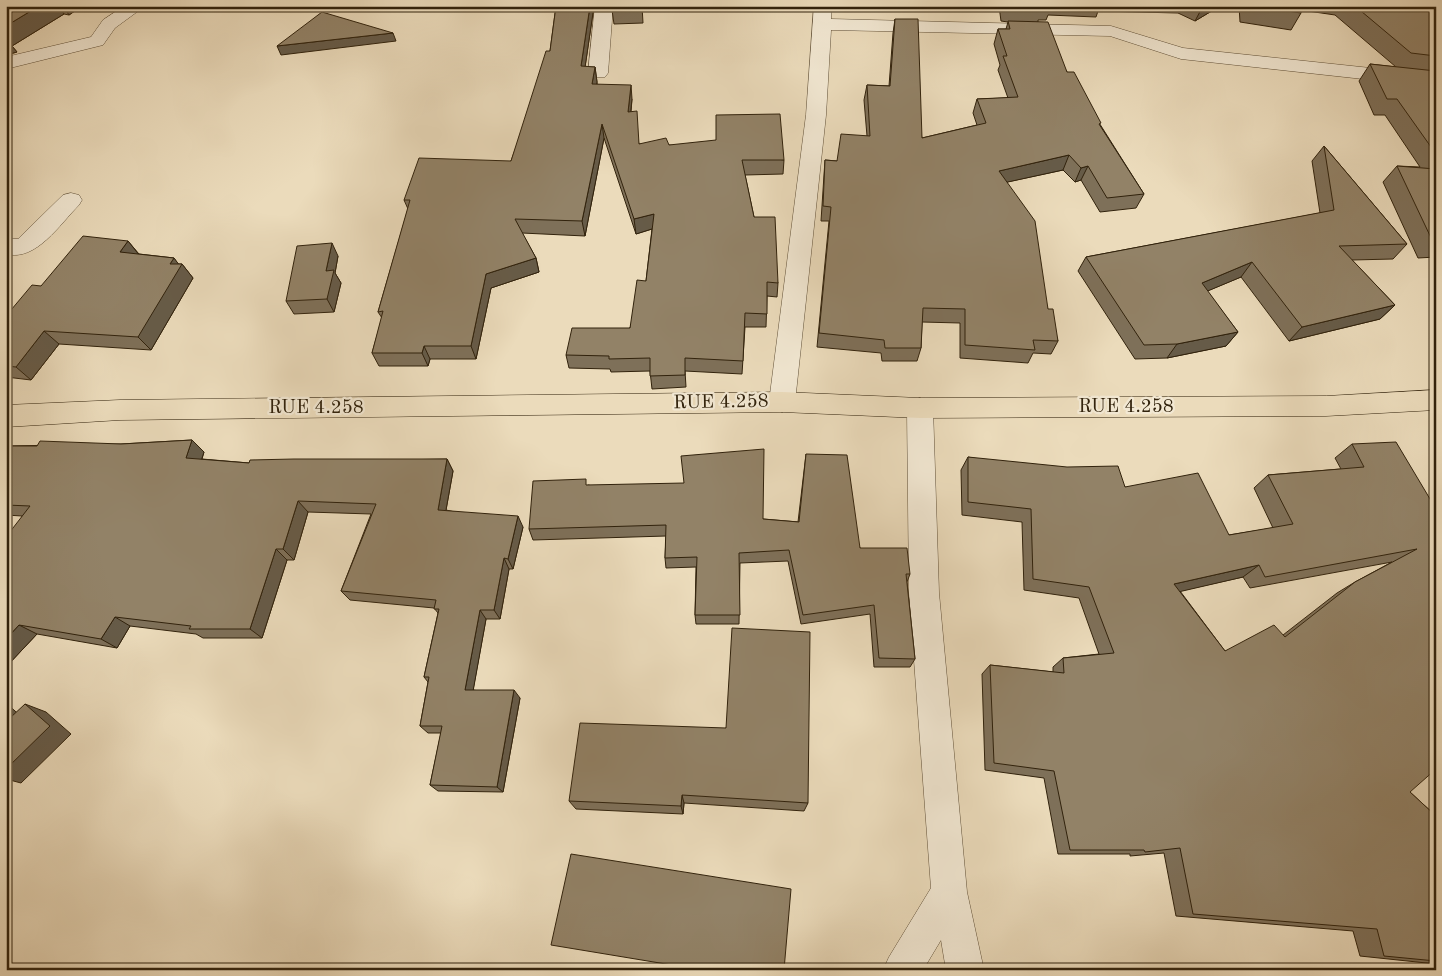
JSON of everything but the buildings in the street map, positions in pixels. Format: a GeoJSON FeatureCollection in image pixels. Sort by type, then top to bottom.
{"type":"FeatureCollection","features":[{"type":"Feature","properties":{"kind":"highway","name":"RUE 4.258"},"geometry":{"type":"LineString","coordinates":[[6,416],[120,410],[782,402],[920,408],[1326,406],[1436,400]]}},
{"type":"Feature","properties":{"kind":"street"},"geometry":{"type":"LineString","coordinates":[[6,62],[97,41],[109,24],[136,6]]}},
{"type":"Feature","properties":{"kind":"street"},"geometry":{"type":"LineString","coordinates":[[598,73],[604,6]]}},
{"type":"Feature","properties":{"kind":"street"},"geometry":{"type":"LineString","coordinates":[[782,402],[816,115],[823,15],[1111,31],[1181,52],[1436,81]]}},
{"type":"Feature","properties":{"kind":"street"},"geometry":{"type":"LineString","coordinates":[[6,246],[17,249],[26,245],[71,200]]}},
{"type":"Feature","properties":{"kind":"street"},"geometry":{"type":"LineString","coordinates":[[920,408],[924,593],[948,892],[964,970]]}},
{"type":"Feature","properties":{"kind":"street"},"geometry":{"type":"LineString","coordinates":[[902,970],[948,892]]}}]}
